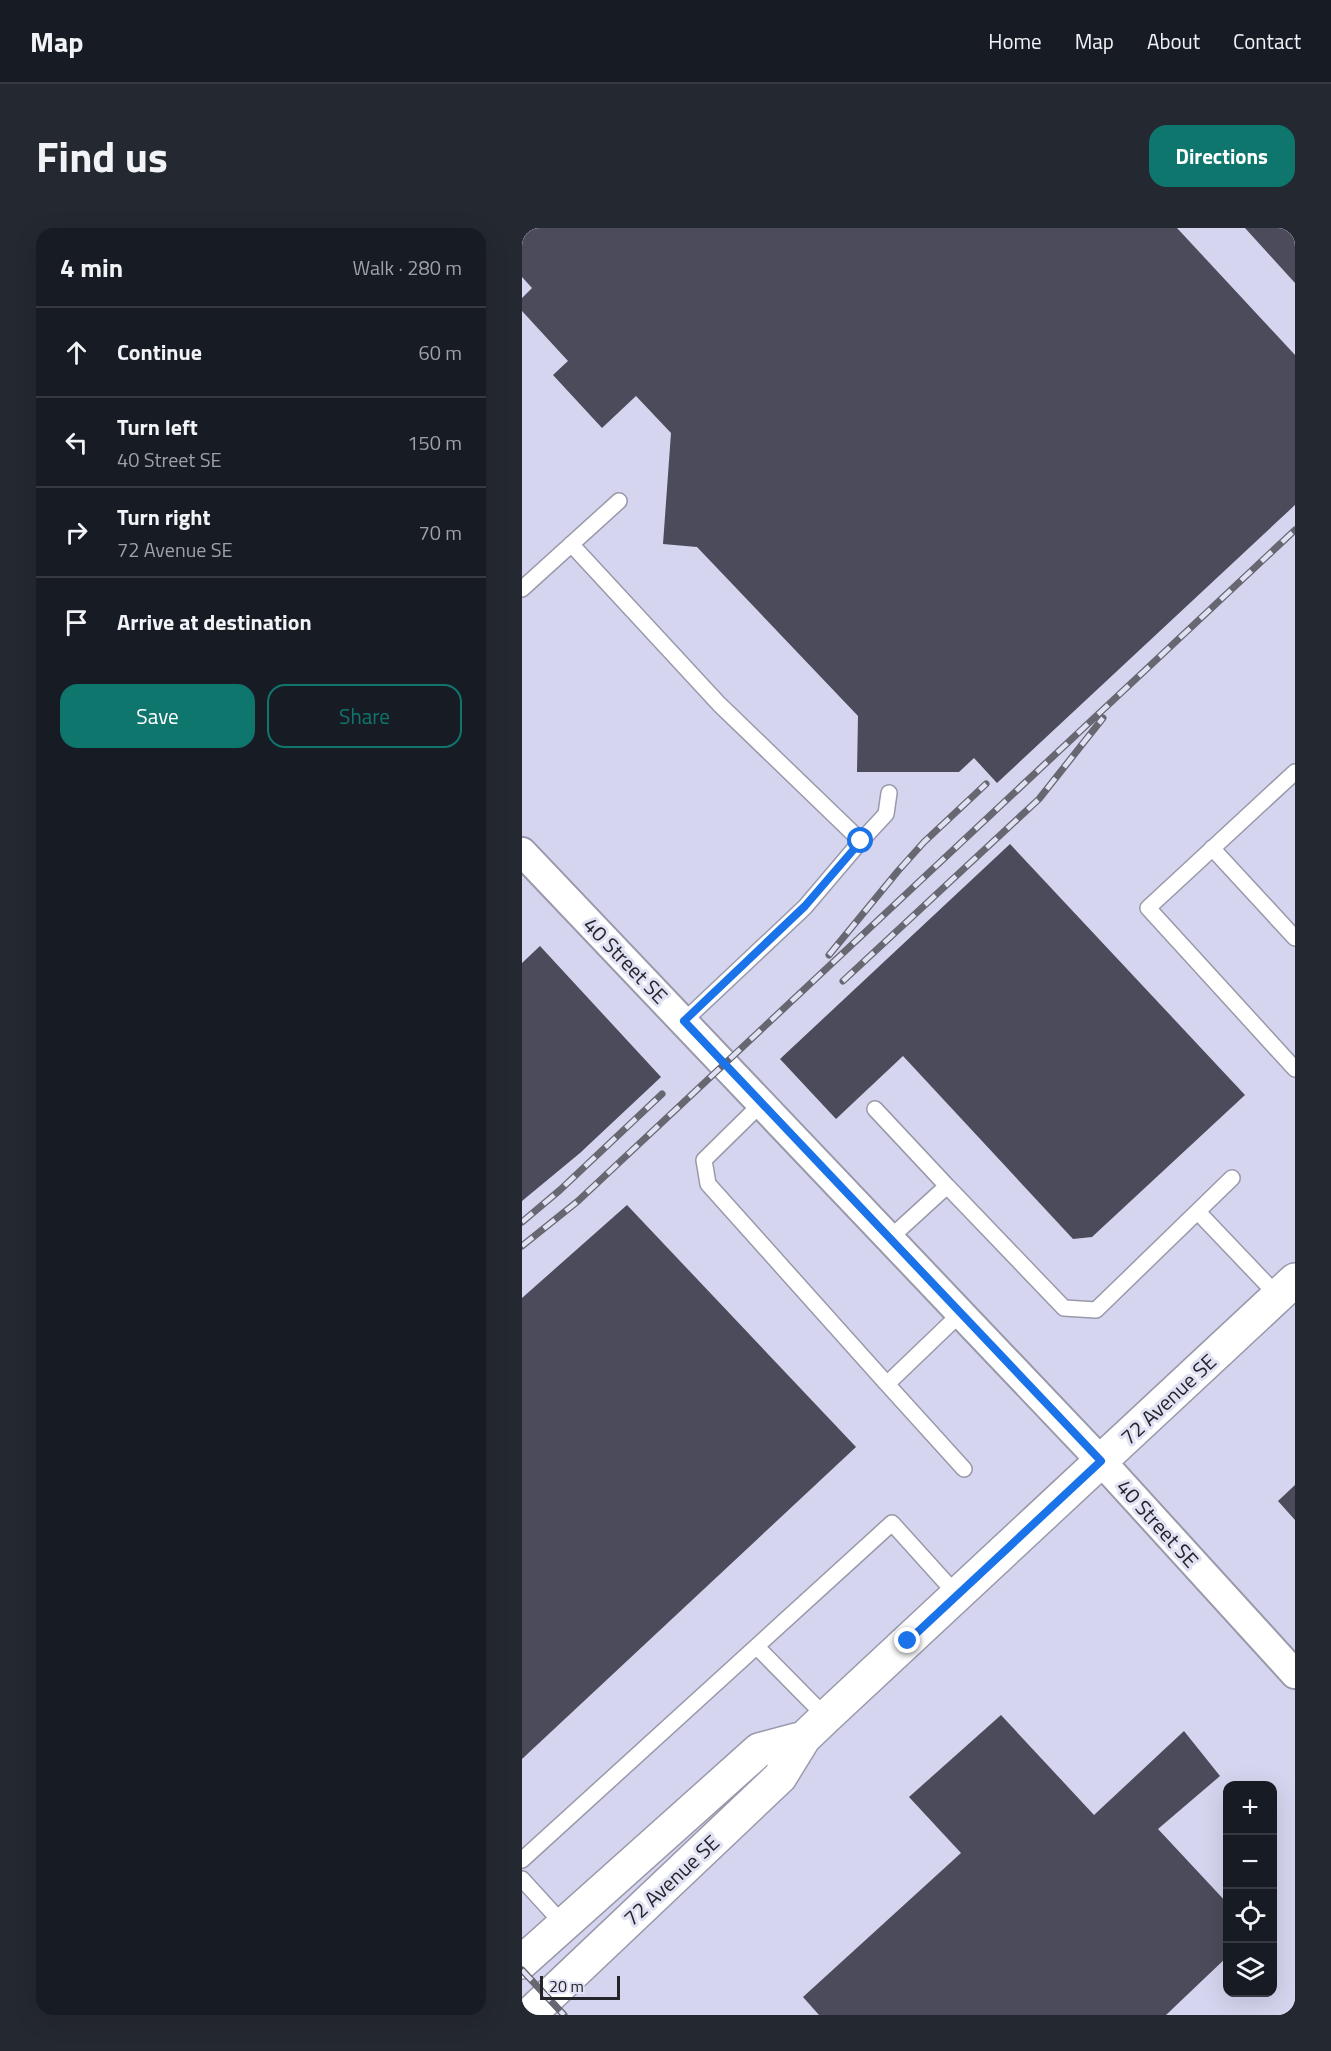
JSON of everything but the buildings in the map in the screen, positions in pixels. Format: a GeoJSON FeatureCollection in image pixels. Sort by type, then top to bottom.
{"type":"FeatureCollection","features":[{"type":"Feature","properties":{"kind":"street","name":"40 Street SE"},"geometry":{"type":"LineString","coordinates":[[526,862],[684,1021],[890,1238],[1101,1461],[1295,1674]]}},
{"type":"Feature","properties":{"kind":"street","name":"72 Avenue SE"},"geometry":{"type":"LineString","coordinates":[[529,2015],[780,1777],[815,1728],[1287,1288]]}},
{"type":"Feature","properties":{"kind":"street","name":"72 Avenue SE"},"geometry":{"type":"LineString","coordinates":[[522,1962],[759,1750],[815,1728]]}},
{"type":"Feature","properties":{"kind":"lane"},"geometry":{"type":"LineString","coordinates":[[522,589],[619,501]]}},
{"type":"Feature","properties":{"kind":"lane"},"geometry":{"type":"LineString","coordinates":[[571,544],[719,704],[861,841]]}},
{"type":"Feature","properties":{"kind":"lane"},"geometry":{"type":"LineString","coordinates":[[1295,772],[1148,908],[1295,1069]]}},
{"type":"Feature","properties":{"kind":"lane"},"geometry":{"type":"LineString","coordinates":[[684,1021],[805,906],[886,814],[889,793]]}},
{"type":"Feature","properties":{"kind":"lane"},"geometry":{"type":"LineString","coordinates":[[1212,848],[1295,938]]}},
{"type":"Feature","properties":{"kind":"lane"},"geometry":{"type":"LineString","coordinates":[[762,1103],[704,1160],[708,1184],[964,1469]]}},
{"type":"Feature","properties":{"kind":"lane"},"geometry":{"type":"LineString","coordinates":[[875,1109],[1064,1308],[1096,1310],[1232,1178]]}},
{"type":"Feature","properties":{"kind":"lane"},"geometry":{"type":"LineString","coordinates":[[890,1238],[947,1186]]}},
{"type":"Feature","properties":{"kind":"lane"},"geometry":{"type":"LineString","coordinates":[[1198,1212],[1287,1288]]}},
{"type":"Feature","properties":{"kind":"lane"},"geometry":{"type":"LineString","coordinates":[[887,1384],[961,1313]]}},
{"type":"Feature","properties":{"kind":"lane"},"geometry":{"type":"LineString","coordinates":[[522,1860],[892,1523],[957,1595]]}},
{"type":"Feature","properties":{"kind":"lane"},"geometry":{"type":"LineString","coordinates":[[757,1647],[815,1728]]}},
{"type":"Feature","properties":{"kind":"lane"},"geometry":{"type":"LineString","coordinates":[[522,1879],[563,1924]]}},
{"type":"Feature","properties":{"kind":"shaded area"},"geometry":{"type":"Polygon","coordinates":[[[522,228],[1295,228],[1295,2015],[522,2015],[522,228]]]}},
{"type":"Feature","properties":{"kind":"railway"},"geometry":{"type":"LineString","coordinates":[[522,1246],[578,1201],[1295,530]]}},
{"type":"Feature","properties":{"kind":"railway"},"geometry":{"type":"LineString","coordinates":[[843,981],[1039,799],[1103,718]]}},
{"type":"Feature","properties":{"kind":"railway"},"geometry":{"type":"LineString","coordinates":[[829,955],[924,842],[986,784]]}},
{"type":"Feature","properties":{"kind":"railway"},"geometry":{"type":"LineString","coordinates":[[522,1222],[560,1190],[662,1094]]}},
{"type":"Feature","properties":{"kind":"railway"},"geometry":{"type":"LineString","coordinates":[[522,1970],[564,2015]]}},
{"type":"Feature","properties":{"kind":"route"},"geometry":{"type":"LineString","coordinates":[[861,841],[805,906],[684,1021],[1101,1461],[908,1641]]}}]}
